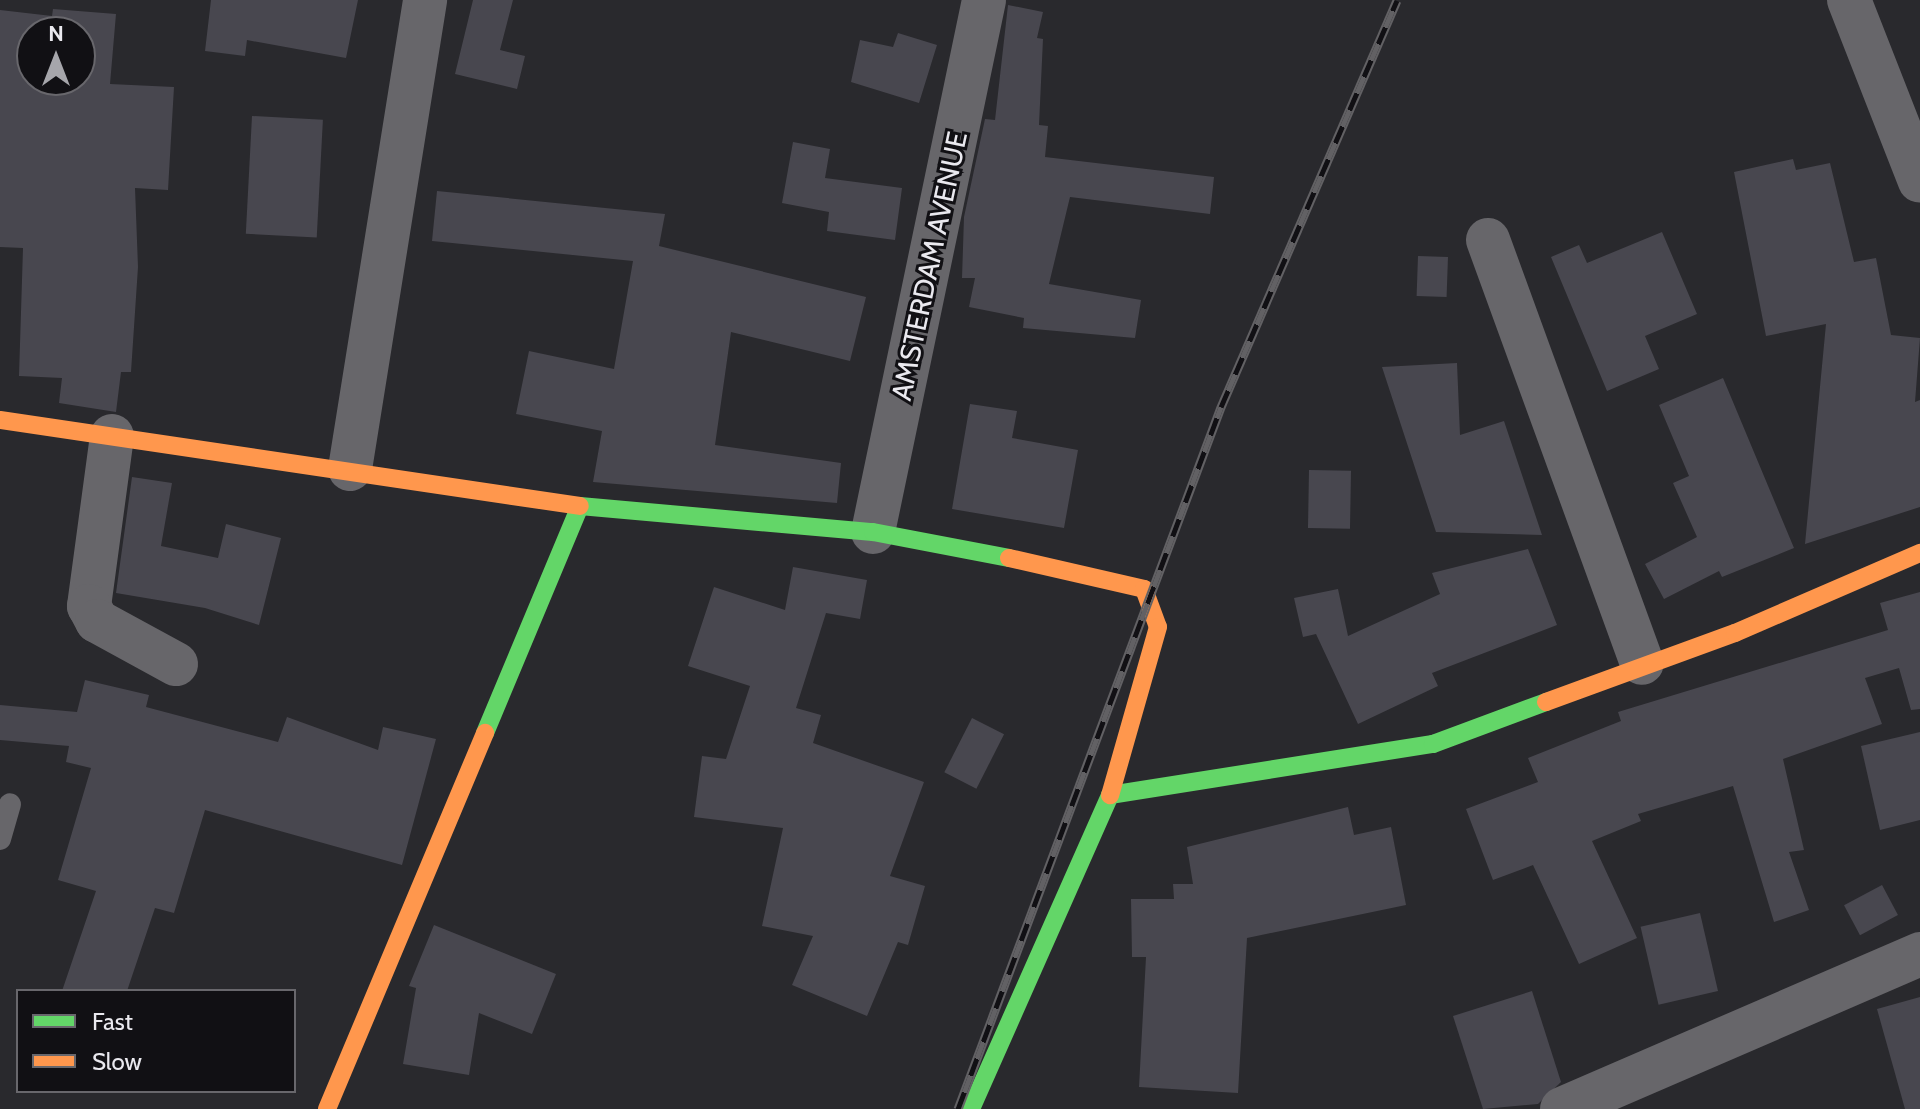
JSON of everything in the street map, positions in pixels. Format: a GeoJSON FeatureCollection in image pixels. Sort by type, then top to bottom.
{"type":"FeatureCollection","features":[{"type":"Feature","properties":{"kind":"street"},"geometry":{"type":"LineString","coordinates":[[350,469],[425,0]]}},
{"type":"Feature","properties":{"kind":"street","name":"AMSTERDAM AVENUE"},"geometry":{"type":"LineString","coordinates":[[873,532],[984,0]]}},
{"type":"Feature","properties":{"kind":"street"},"geometry":{"type":"LineString","coordinates":[[1849,0],[1920,181]]}},
{"type":"Feature","properties":{"kind":"street"},"geometry":{"type":"LineString","coordinates":[[1488,240],[1642,663]]}},
{"type":"Feature","properties":{"kind":"street"},"geometry":{"type":"LineString","coordinates":[[0,420],[350,469],[580,506],[873,532],[1105,576],[1144,589],[1158,627],[1110,795],[971,1109]]}},
{"type":"Feature","properties":{"kind":"street"},"geometry":{"type":"LineString","coordinates":[[112,436],[89,606],[97,621],[176,664]]}},
{"type":"Feature","properties":{"kind":"street"},"geometry":{"type":"LineString","coordinates":[[327,1109],[580,506]]}},
{"type":"Feature","properties":{"kind":"street"},"geometry":{"type":"LineString","coordinates":[[1110,795],[1433,744],[1642,663],[1735,633],[1920,553]]}},
{"type":"Feature","properties":{"kind":"street"},"geometry":{"type":"LineString","coordinates":[[1562,1109],[1920,954]]}},
{"type":"Feature","properties":{"kind":"lane"},"geometry":{"type":"LineString","coordinates":[[0,839],[10,804]]}},
{"type":"Feature","properties":{"kind":"building"},"geometry":{"type":"Polygon","coordinates":[[[211,0],[358,0],[346,58],[247,40],[245,56],[205,51],[211,0]]]}},
{"type":"Feature","properties":{"kind":"building"},"geometry":{"type":"Polygon","coordinates":[[[473,0],[513,0],[500,50],[525,56],[517,89],[455,74],[473,0]]]}},
{"type":"Feature","properties":{"kind":"building"},"geometry":{"type":"Polygon","coordinates":[[[1008,5],[1043,12],[1037,38],[1043,39],[1039,125],[1048,126],[1045,157],[1214,177],[1210,214],[1070,197],[1049,284],[1141,300],[1135,338],[1023,328],[1024,318],[969,307],[975,278],[962,278],[964,217],[985,119],[995,120],[1008,5]]]}},
{"type":"Feature","properties":{"kind":"building"},"geometry":{"type":"Polygon","coordinates":[[[53,9],[116,14],[110,84],[174,87],[168,190],[135,188],[138,267],[131,372],[121,372],[116,412],[59,403],[62,378],[19,376],[23,248],[0,247],[0,10],[52,16],[53,9]]]}},
{"type":"Feature","properties":{"kind":"building"},"geometry":{"type":"Polygon","coordinates":[[[898,33],[937,45],[919,103],[851,82],[860,40],[893,47],[898,33]]]}},
{"type":"Feature","properties":{"kind":"building"},"geometry":{"type":"Polygon","coordinates":[[[252,116],[323,120],[317,238],[246,234],[252,116]]]}},
{"type":"Feature","properties":{"kind":"building"},"geometry":{"type":"Polygon","coordinates":[[[793,142],[830,149],[825,178],[902,188],[895,240],[827,231],[829,212],[782,203],[793,142]]]}},
{"type":"Feature","properties":{"kind":"building"},"geometry":{"type":"Polygon","coordinates":[[[1793,159],[1796,170],[1830,163],[1854,262],[1876,258],[1891,335],[1920,338],[1915,402],[1920,400],[1920,507],[1805,544],[1826,324],[1766,336],[1734,172],[1793,159]]]}},
{"type":"Feature","properties":{"kind":"building"},"geometry":{"type":"Polygon","coordinates":[[[437,191],[665,214],[659,246],[866,297],[850,361],[731,332],[715,445],[841,463],[837,503],[593,482],[602,431],[516,414],[529,351],[614,369],[633,261],[432,241],[437,191]]]}},
{"type":"Feature","properties":{"kind":"building"},"geometry":{"type":"Polygon","coordinates":[[[1662,232],[1697,314],[1645,336],[1659,369],[1607,391],[1551,257],[1579,245],[1587,263],[1662,232]]]}},
{"type":"Feature","properties":{"kind":"building"},"geometry":{"type":"Polygon","coordinates":[[[1418,256],[1448,257],[1447,297],[1417,296],[1418,256]]]}},
{"type":"Feature","properties":{"kind":"building"},"geometry":{"type":"Polygon","coordinates":[[[1457,363],[1460,435],[1504,421],[1542,535],[1436,532],[1382,367],[1457,363]]]}},
{"type":"Feature","properties":{"kind":"building"},"geometry":{"type":"Polygon","coordinates":[[[1723,378],[1794,548],[1722,577],[1719,571],[1664,599],[1645,564],[1697,537],[1673,483],[1689,476],[1659,405],[1723,378]]]}},
{"type":"Feature","properties":{"kind":"building"},"geometry":{"type":"Polygon","coordinates":[[[970,404],[1017,411],[1012,438],[1078,450],[1064,528],[952,509],[970,404]]]}},
{"type":"Feature","properties":{"kind":"building"},"geometry":{"type":"Polygon","coordinates":[[[1309,470],[1351,471],[1350,529],[1308,528],[1309,470]]]}},
{"type":"Feature","properties":{"kind":"building"},"geometry":{"type":"Polygon","coordinates":[[[132,477],[172,483],[161,546],[218,558],[226,524],[281,538],[259,625],[205,608],[116,593],[132,477]]]}},
{"type":"Feature","properties":{"kind":"building"},"geometry":{"type":"Polygon","coordinates":[[[1528,549],[1557,625],[1432,673],[1438,686],[1358,724],[1316,634],[1303,637],[1294,598],[1338,589],[1348,636],[1440,594],[1432,573],[1528,549]]]}},
{"type":"Feature","properties":{"kind":"building"},"geometry":{"type":"Polygon","coordinates":[[[793,567],[867,580],[860,619],[826,613],[796,708],[821,715],[813,743],[924,782],[890,876],[925,886],[908,945],[898,942],[867,1016],[792,985],[813,936],[762,926],[783,828],[694,817],[702,756],[726,759],[750,686],[688,666],[714,587],[785,610],[793,567]]]}},
{"type":"Feature","properties":{"kind":"building"},"geometry":{"type":"Polygon","coordinates":[[[1920,592],[1920,709],[1911,710],[1899,668],[1865,678],[1882,724],[1783,759],[1804,850],[1789,852],[1809,910],[1774,922],[1733,786],[1638,814],[1641,821],[1592,841],[1637,938],[1579,964],[1533,865],[1493,880],[1466,809],[1538,782],[1528,758],[1621,721],[1618,712],[1888,630],[1880,603],[1920,592]]]}},
{"type":"Feature","properties":{"kind":"building"},"geometry":{"type":"Polygon","coordinates":[[[85,680],[149,695],[146,707],[278,742],[287,717],[378,750],[383,727],[436,739],[402,865],[205,810],[174,913],[155,908],[128,989],[63,989],[96,891],[58,880],[91,768],[66,762],[69,746],[0,740],[0,705],[77,712],[85,680]]]}},
{"type":"Feature","properties":{"kind":"building"},"geometry":{"type":"Polygon","coordinates":[[[972,718],[1004,734],[976,789],[944,772],[972,718]]]}},
{"type":"Feature","properties":{"kind":"building"},"geometry":{"type":"Polygon","coordinates":[[[1920,732],[1920,820],[1880,830],[1861,746],[1920,732]]]}},
{"type":"Feature","properties":{"kind":"building"},"geometry":{"type":"Polygon","coordinates":[[[1348,807],[1354,835],[1391,827],[1406,905],[1247,938],[1238,1093],[1139,1087],[1146,957],[1132,957],[1131,899],[1174,899],[1173,884],[1193,884],[1187,847],[1348,807]]]}},
{"type":"Feature","properties":{"kind":"building"},"geometry":{"type":"Polygon","coordinates":[[[1882,885],[1898,915],[1860,935],[1844,905],[1882,885]]]}},
{"type":"Feature","properties":{"kind":"building"},"geometry":{"type":"Polygon","coordinates":[[[1700,913],[1718,991],[1659,1005],[1641,927],[1700,913]]]}},
{"type":"Feature","properties":{"kind":"building"},"geometry":{"type":"Polygon","coordinates":[[[434,925],[556,974],[532,1034],[479,1013],[469,1075],[403,1064],[416,988],[409,986],[434,925]]]}},
{"type":"Feature","properties":{"kind":"building"},"geometry":{"type":"Polygon","coordinates":[[[1532,991],[1561,1082],[1538,1104],[1483,1109],[1453,1016],[1532,991]]]}},
{"type":"Feature","properties":{"kind":"building"},"geometry":{"type":"Polygon","coordinates":[[[1920,997],[1920,1109],[1905,1109],[1877,1009],[1920,997]]]}},
{"type":"Feature","properties":{"kind":"railway"},"geometry":{"type":"LineString","coordinates":[[958,1109],[1221,407],[1397,0]]}},
{"type":"Feature","properties":{"kind":"traffic: fast"},"geometry":{"type":"LineString","coordinates":[[485,733],[580,506],[873,532],[1009,558]]}},
{"type":"Feature","properties":{"kind":"traffic: fast"},"geometry":{"type":"LineString","coordinates":[[971,1109],[1110,795],[1433,744],[1546,702]]}},
{"type":"Feature","properties":{"kind":"traffic: slow"},"geometry":{"type":"LineString","coordinates":[[0,420],[580,506]]}},
{"type":"Feature","properties":{"kind":"traffic: slow"},"geometry":{"type":"LineString","coordinates":[[1546,702],[1735,633],[1920,553]]}},
{"type":"Feature","properties":{"kind":"traffic: slow"},"geometry":{"type":"LineString","coordinates":[[1009,558],[1144,589],[1158,627],[1110,795]]}},
{"type":"Feature","properties":{"kind":"traffic: slow"},"geometry":{"type":"LineString","coordinates":[[327,1109],[485,733]]}}]}
